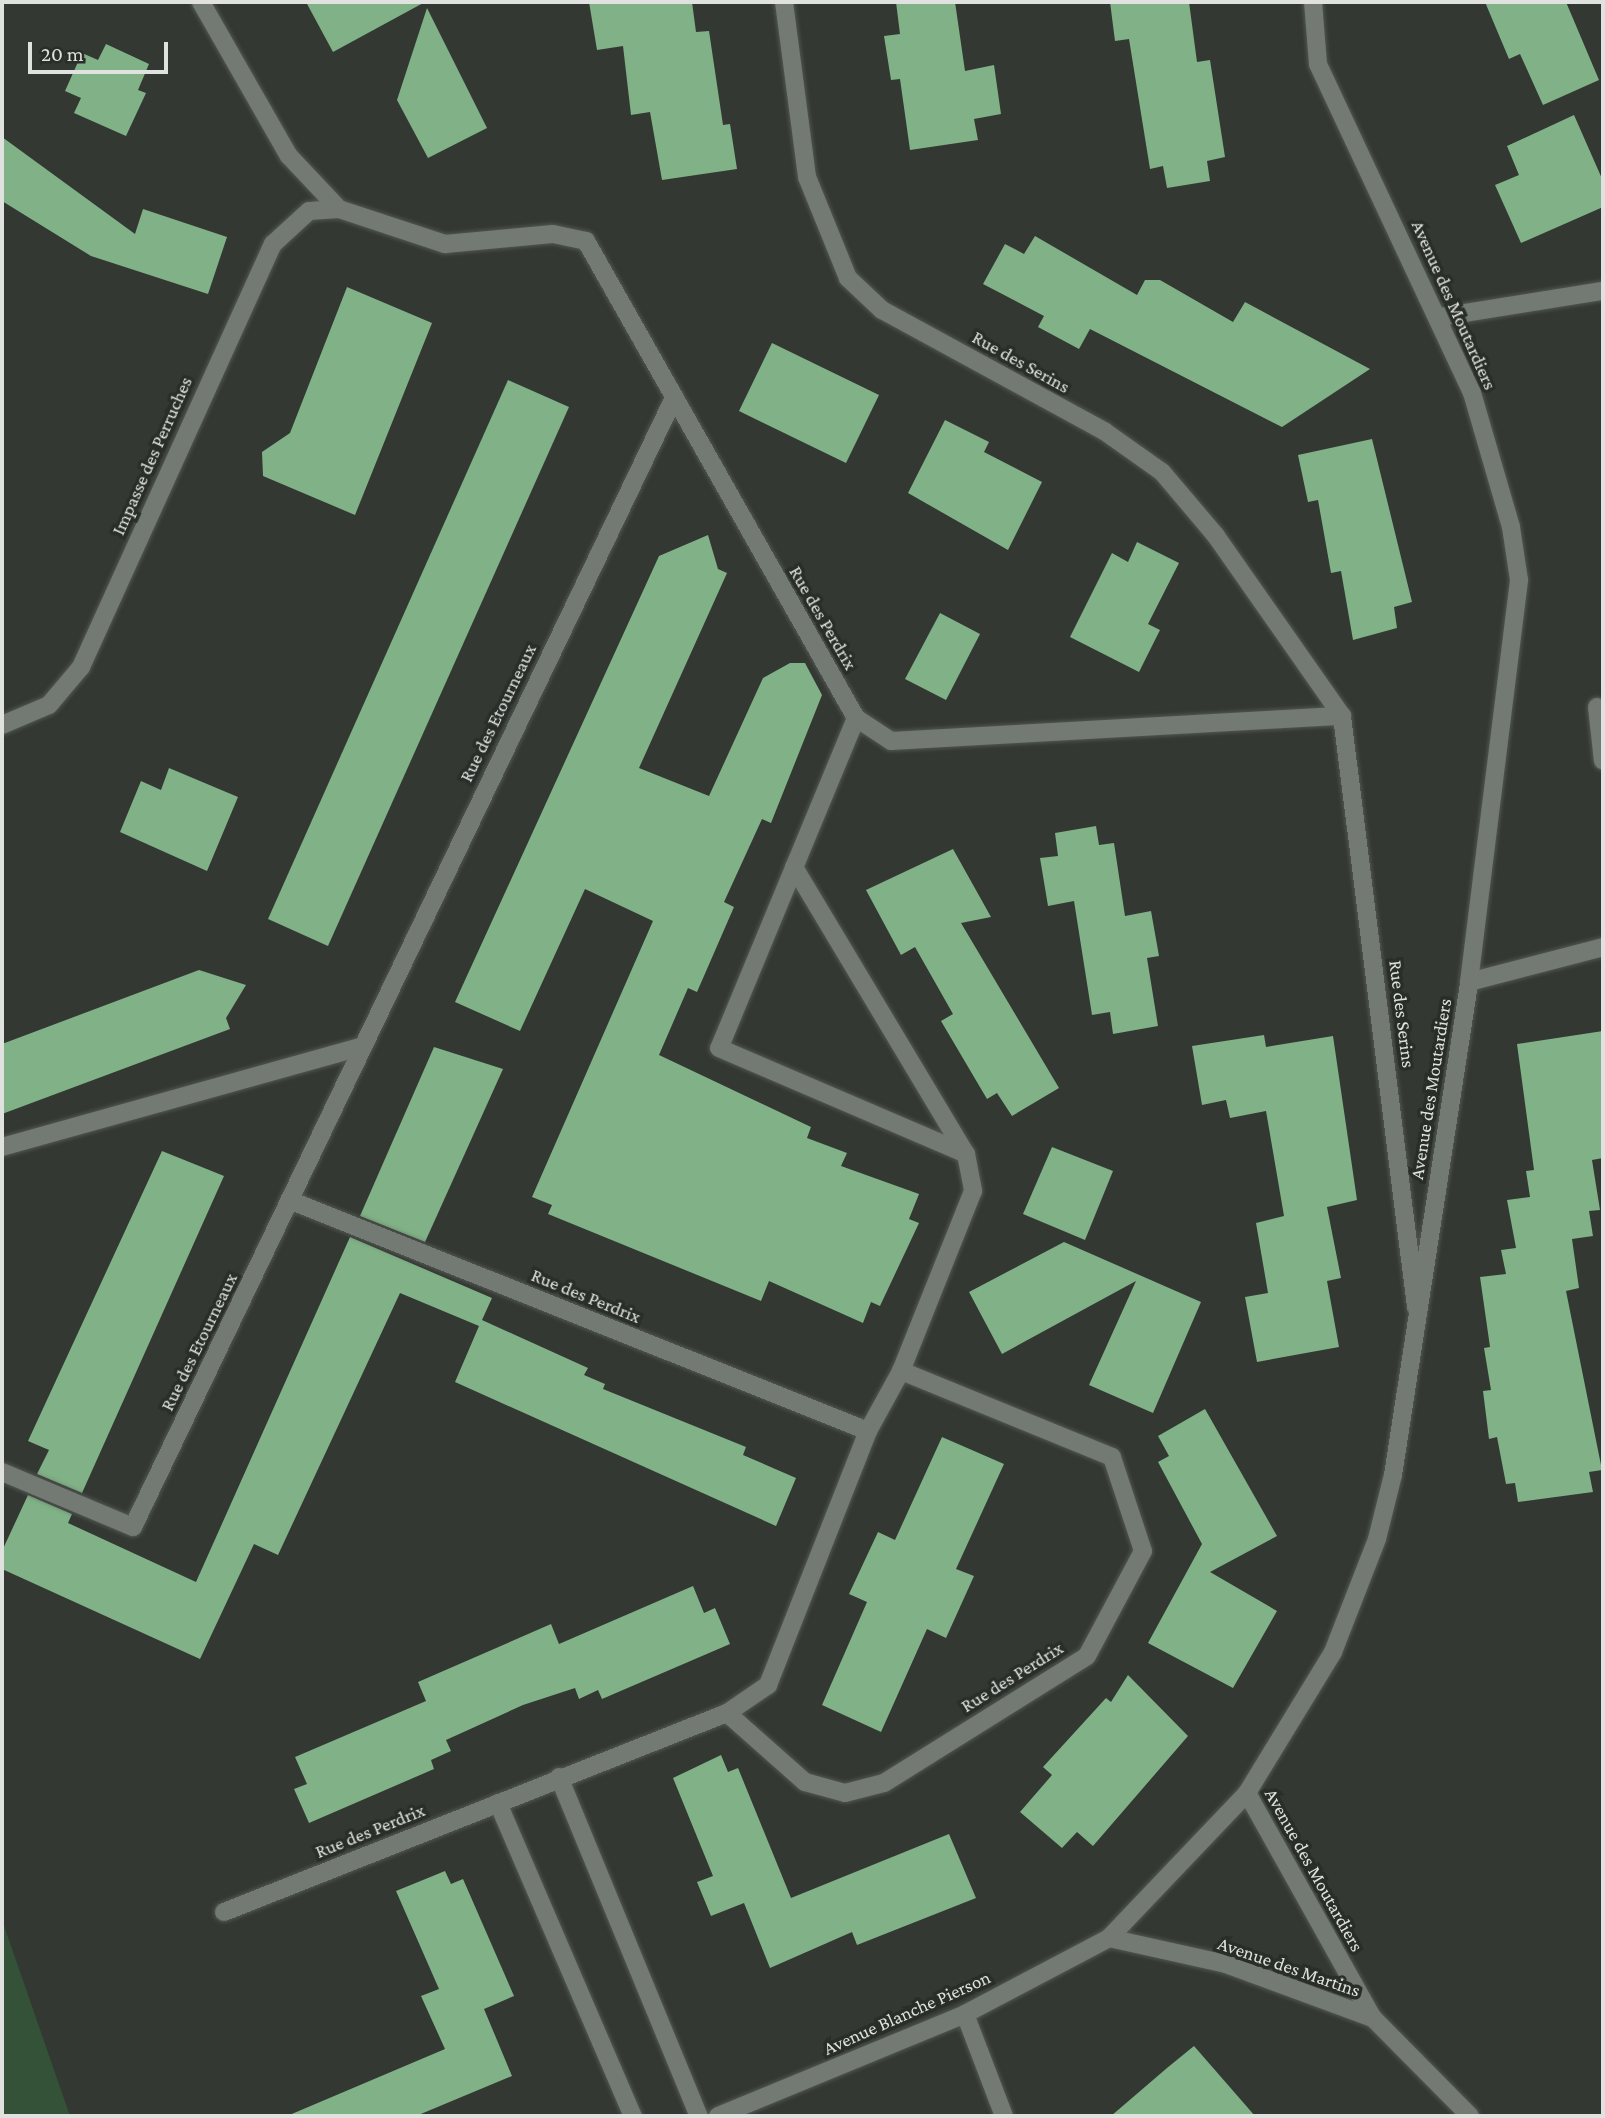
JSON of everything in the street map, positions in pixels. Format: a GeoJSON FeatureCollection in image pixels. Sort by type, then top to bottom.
{"type":"FeatureCollection","features":[{"type":"Feature","properties":{"kind":"street","name":"Impasse des Perruches"},"geometry":{"type":"LineString","coordinates":[[201,2],[289,156],[340,209]]}},
{"type":"Feature","properties":{"kind":"street","name":"Rue des Serins"},"geometry":{"type":"LineString","coordinates":[[784,2],[807,177],[848,278],[882,310],[1104,431],[1162,472],[1216,536],[1342,716],[1417,1317]]}},
{"type":"Feature","properties":{"kind":"street","name":"Avenue des Moutardiers"},"geometry":{"type":"LineString","coordinates":[[1313,2],[1318,64],[1440,317],[1496,471],[1519,580],[1469,982],[1393,1475],[1356,1597],[1333,1652],[1247,1793],[1373,2018],[1470,2116]]}},
{"type":"Feature","properties":{"kind":"street","name":"Impasse des Perruches"},"geometry":{"type":"LineString","coordinates":[[2,724],[49,705],[81,667],[273,244],[309,211],[340,209],[445,244],[554,234],[586,242],[673,400]]}},
{"type":"Feature","properties":{"kind":"street"},"geometry":{"type":"LineString","coordinates":[[1440,317],[1603,291]]}},
{"type":"Feature","properties":{"kind":"street","name":"Rue des Perdrix"},"geometry":{"type":"LineString","coordinates":[[673,400],[856,718]]}},
{"type":"Feature","properties":{"kind":"street","name":"Rue des Etourneaux"},"geometry":{"type":"LineString","coordinates":[[2,1472],[133,1527],[673,400]]}},
{"type":"Feature","properties":{"kind":"street"},"geometry":{"type":"LineString","coordinates":[[1597,707],[1603,761]]}},
{"type":"Feature","properties":{"kind":"street"},"geometry":{"type":"LineString","coordinates":[[966,1154],[719,1048],[856,718],[891,741],[1342,716]]}},
{"type":"Feature","properties":{"kind":"street","name":"Rue des Perdrix"},"geometry":{"type":"LineString","coordinates":[[224,1912],[559,1777],[727,1713],[768,1685],[868,1432],[901,1371],[973,1191],[966,1154],[794,867]]}},
{"type":"Feature","properties":{"kind":"street"},"geometry":{"type":"LineString","coordinates":[[1469,982],[1603,947]]}},
{"type":"Feature","properties":{"kind":"street"},"geometry":{"type":"LineString","coordinates":[[2,1147],[363,1046]]}},
{"type":"Feature","properties":{"kind":"street","name":"Rue des Perdrix"},"geometry":{"type":"LineString","coordinates":[[289,1200],[868,1432]]}},
{"type":"Feature","properties":{"kind":"street","name":"Rue des Perdrix"},"geometry":{"type":"LineString","coordinates":[[727,1713],[805,1782],[845,1793],[884,1783],[1087,1656],[1143,1551],[1112,1457],[901,1371]]}},
{"type":"Feature","properties":{"kind":"street"},"geometry":{"type":"LineString","coordinates":[[559,1777],[699,2116]]}},
{"type":"Feature","properties":{"kind":"street","name":"Avenue Blanche Pierson"},"geometry":{"type":"LineString","coordinates":[[718,2116],[749,2110],[965,2014],[1109,1938],[1247,1793]]}},
{"type":"Feature","properties":{"kind":"street"},"geometry":{"type":"LineString","coordinates":[[498,1803],[633,2116]]}},
{"type":"Feature","properties":{"kind":"street","name":"Avenue des Martins"},"geometry":{"type":"LineString","coordinates":[[1109,1938],[1226,1964],[1373,2018]]}},
{"type":"Feature","properties":{"kind":"street"},"geometry":{"type":"LineString","coordinates":[[965,2014],[1004,2116]]}},
{"type":"Feature","properties":{"kind":"green space"},"geometry":{"type":"Polygon","coordinates":[[[2,1920],[10,1943],[70,2116],[2,2116],[2,1920]]]}},
{"type":"Feature","properties":{"kind":"building"},"geometry":{"type":"Polygon","coordinates":[[[306,2],[425,2],[333,52],[306,2]]]}},
{"type":"Feature","properties":{"kind":"building"},"geometry":{"type":"Polygon","coordinates":[[[589,2],[692,2],[696,32],[709,31],[723,125],[730,124],[737,169],[662,180],[650,112],[631,115],[623,46],[597,50],[589,2]]]}},
{"type":"Feature","properties":{"kind":"building"},"geometry":{"type":"Polygon","coordinates":[[[896,2],[955,2],[965,71],[994,65],[1001,114],[974,119],[978,140],[910,150],[900,79],[891,80],[884,36],[900,34],[896,2]]]}},
{"type":"Feature","properties":{"kind":"building"},"geometry":{"type":"Polygon","coordinates":[[[1110,2],[1189,2],[1197,62],[1210,60],[1225,157],[1207,161],[1210,181],[1167,188],[1163,166],[1150,169],[1129,39],[1115,41],[1110,2]]]}},
{"type":"Feature","properties":{"kind":"building"},"geometry":{"type":"Polygon","coordinates":[[[1485,2],[1566,2],[1599,80],[1543,105],[1520,54],[1509,59],[1485,2]]]}},
{"type":"Feature","properties":{"kind":"building"},"geometry":{"type":"Polygon","coordinates":[[[427,8],[487,128],[428,158],[397,100],[427,8]]]}},
{"type":"Feature","properties":{"kind":"building"},"geometry":{"type":"Polygon","coordinates":[[[106,44],[149,64],[138,90],[146,93],[126,136],[74,113],[81,98],[65,91],[82,53],[98,60],[106,44]]]}},
{"type":"Feature","properties":{"kind":"building"},"geometry":{"type":"Polygon","coordinates":[[[1574,115],[1603,181],[1603,207],[1521,243],[1495,185],[1519,175],[1507,146],[1574,115]]]}},
{"type":"Feature","properties":{"kind":"building"},"geometry":{"type":"Polygon","coordinates":[[[2,137],[135,234],[143,209],[227,237],[208,294],[91,256],[2,201],[2,137]]]}},
{"type":"Feature","properties":{"kind":"building"},"geometry":{"type":"Polygon","coordinates":[[[1035,236],[1137,295],[1145,280],[1160,280],[1233,322],[1245,302],[1370,369],[1282,427],[1090,329],[1079,349],[1038,327],[1044,316],[983,284],[1005,244],[1024,254],[1035,236]]]}},
{"type":"Feature","properties":{"kind":"building"},"geometry":{"type":"Polygon","coordinates":[[[347,287],[432,323],[355,515],[263,476],[262,452],[290,433],[347,287]]]}},
{"type":"Feature","properties":{"kind":"building"},"geometry":{"type":"Polygon","coordinates":[[[772,343],[879,395],[846,463],[739,411],[772,343]]]}},
{"type":"Feature","properties":{"kind":"building"},"geometry":{"type":"Polygon","coordinates":[[[508,380],[569,407],[328,946],[268,919],[508,380]]]}},
{"type":"Feature","properties":{"kind":"building"},"geometry":{"type":"Polygon","coordinates":[[[945,420],[989,442],[984,452],[1042,482],[1008,550],[908,493],[945,420]]]}},
{"type":"Feature","properties":{"kind":"building"},"geometry":{"type":"Polygon","coordinates":[[[1372,439],[1412,602],[1394,607],[1397,628],[1353,640],[1341,571],[1331,573],[1318,500],[1308,502],[1298,455],[1372,439]]]}},
{"type":"Feature","properties":{"kind":"building"},"geometry":{"type":"Polygon","coordinates":[[[708,535],[718,569],[727,573],[639,768],[709,796],[763,678],[790,663],[805,663],[822,695],[771,823],[762,819],[724,902],[734,907],[697,992],[688,988],[659,1055],[811,1127],[807,1138],[847,1153],[841,1166],[919,1194],[909,1219],[919,1223],[880,1306],[871,1302],[863,1323],[769,1281],[761,1301],[548,1214],[552,1205],[532,1197],[653,921],[585,889],[520,1031],[455,1002],[659,556],[708,535]]]}},
{"type":"Feature","properties":{"kind":"building"},"geometry":{"type":"Polygon","coordinates":[[[1137,542],[1179,563],[1148,624],[1160,630],[1139,672],[1070,637],[1112,553],[1128,562],[1137,542]]]}},
{"type":"Feature","properties":{"kind":"building"},"geometry":{"type":"Polygon","coordinates":[[[940,613],[980,634],[946,700],[905,679],[940,613]]]}},
{"type":"Feature","properties":{"kind":"building"},"geometry":{"type":"Polygon","coordinates":[[[169,768],[238,797],[207,871],[120,832],[141,781],[161,790],[169,768]]]}},
{"type":"Feature","properties":{"kind":"building"},"geometry":{"type":"Polygon","coordinates":[[[1096,826],[1099,845],[1114,843],[1125,916],[1151,911],[1159,956],[1147,958],[1158,1026],[1113,1034],[1110,1012],[1092,1015],[1074,901],[1048,906],[1040,858],[1058,856],[1055,833],[1096,826]]]}},
{"type":"Feature","properties":{"kind":"building"},"geometry":{"type":"Polygon","coordinates":[[[953,849],[991,917],[961,923],[1059,1088],[1012,1116],[997,1093],[987,1099],[941,1021],[953,1014],[915,947],[901,955],[866,890],[953,849]]]}},
{"type":"Feature","properties":{"kind":"building"},"geometry":{"type":"Polygon","coordinates":[[[199,970],[246,985],[226,1018],[230,1029],[2,1114],[2,1044],[199,970]]]}},
{"type":"Feature","properties":{"kind":"building"},"geometry":{"type":"Polygon","coordinates":[[[1603,1031],[1603,1158],[1592,1160],[1600,1210],[1589,1211],[1593,1236],[1572,1239],[1579,1288],[1566,1291],[1602,1470],[1589,1472],[1593,1492],[1518,1502],[1515,1483],[1506,1484],[1497,1437],[1489,1439],[1483,1391],[1491,1390],[1484,1348],[1490,1347],[1480,1277],[1506,1274],[1501,1250],[1516,1248],[1507,1200],[1530,1197],[1526,1171],[1534,1170],[1517,1044],[1603,1031]]]}},
{"type":"Feature","properties":{"kind":"building"},"geometry":{"type":"Polygon","coordinates":[[[1264,1035],[1266,1047],[1333,1036],[1357,1200],[1327,1207],[1341,1278],[1327,1281],[1339,1347],[1257,1362],[1245,1297],[1268,1293],[1256,1223],[1284,1216],[1266,1111],[1230,1118],[1226,1100],[1202,1105],[1192,1046],[1264,1035]]]}},
{"type":"Feature","properties":{"kind":"building"},"geometry":{"type":"Polygon","coordinates":[[[434,1047],[503,1069],[425,1242],[360,1216],[434,1047]]]}},
{"type":"Feature","properties":{"kind":"building"},"geometry":{"type":"Polygon","coordinates":[[[1052,1147],[1113,1171],[1085,1240],[1023,1214],[1052,1147]]]}},
{"type":"Feature","properties":{"kind":"building"},"geometry":{"type":"Polygon","coordinates":[[[162,1151],[224,1176],[82,1493],[37,1474],[49,1450],[28,1441],[162,1151]]]}},
{"type":"Feature","properties":{"kind":"building"},"geometry":{"type":"Polygon","coordinates":[[[350,1237],[492,1298],[482,1320],[588,1368],[584,1375],[605,1384],[603,1389],[746,1447],[743,1455],[796,1478],[776,1526],[455,1382],[479,1326],[400,1293],[278,1555],[254,1544],[200,1659],[2,1569],[2,1551],[28,1495],[72,1514],[68,1523],[196,1582],[350,1237]]]}},
{"type":"Feature","properties":{"kind":"building"},"geometry":{"type":"Polygon","coordinates":[[[1064,1242],[1201,1302],[1153,1413],[1089,1385],[1136,1281],[1002,1354],[969,1292],[1064,1242]]]}},
{"type":"Feature","properties":{"kind":"building"},"geometry":{"type":"Polygon","coordinates":[[[1205,1409],[1277,1536],[1210,1572],[1277,1611],[1233,1688],[1148,1643],[1202,1544],[1158,1462],[1169,1456],[1158,1436],[1205,1409]]]}},
{"type":"Feature","properties":{"kind":"building"},"geometry":{"type":"Polygon","coordinates":[[[942,1437],[1004,1464],[956,1569],[974,1576],[946,1638],[927,1629],[881,1732],[822,1705],[867,1602],[849,1594],[878,1532],[895,1540],[942,1437]]]}},
{"type":"Feature","properties":{"kind":"building"},"geometry":{"type":"Polygon","coordinates":[[[693,1586],[704,1613],[715,1608],[730,1644],[602,1699],[598,1690],[579,1699],[575,1688],[523,1705],[446,1740],[451,1751],[431,1760],[434,1769],[309,1823],[294,1789],[307,1784],[295,1757],[426,1701],[418,1682],[551,1624],[559,1644],[693,1586]]]}},
{"type":"Feature","properties":{"kind":"building"},"geometry":{"type":"Polygon","coordinates":[[[1128,1675],[1188,1736],[1093,1846],[1077,1832],[1062,1848],[1020,1812],[1052,1775],[1043,1767],[1106,1698],[1111,1702],[1128,1675]]]}},
{"type":"Feature","properties":{"kind":"building"},"geometry":{"type":"Polygon","coordinates":[[[721,1755],[728,1772],[738,1768],[791,1898],[949,1834],[976,1898],[857,1945],[852,1932],[770,1968],[744,1903],[711,1916],[697,1882],[713,1876],[673,1778],[721,1755]]]}},
{"type":"Feature","properties":{"kind":"building"},"geometry":{"type":"Polygon","coordinates":[[[445,1871],[451,1884],[463,1879],[514,1996],[484,2009],[512,2076],[416,2116],[287,2116],[445,2049],[421,1996],[439,1989],[396,1891],[445,1871]]]}},
{"type":"Feature","properties":{"kind":"building"},"geometry":{"type":"Polygon","coordinates":[[[1194,2046],[1255,2116],[1111,2116],[1167,2068],[1194,2046]]]}}]}
